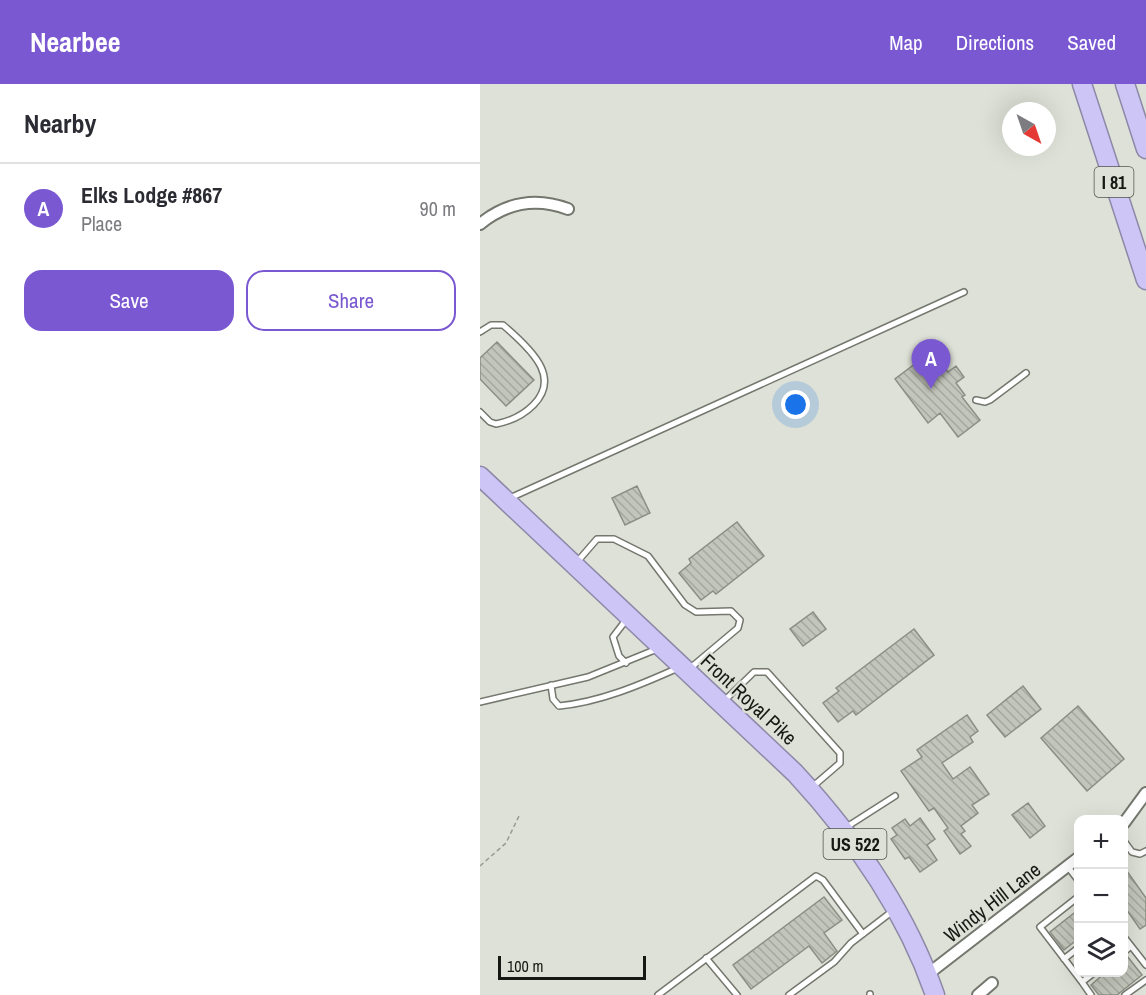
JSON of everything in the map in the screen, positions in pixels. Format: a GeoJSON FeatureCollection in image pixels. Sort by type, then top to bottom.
{"type":"FeatureCollection","features":[{"type":"Feature","properties":{"kind":"highway","name":"I 81"},"geometry":{"type":"LineString","coordinates":[[1082,84],[1146,280]]}},
{"type":"Feature","properties":{"kind":"highway","name":"I 81"},"geometry":{"type":"LineString","coordinates":[[1125,84],[1146,149]]}},
{"type":"Feature","properties":{"kind":"highway","name":"Front Royal Pike"},"geometry":{"type":"LineString","coordinates":[[480,476],[810,789],[844,829],[896,909],[928,974],[935,995]]}},
{"type":"Feature","properties":{"kind":"street"},"geometry":{"type":"LineString","coordinates":[[480,224],[501,210],[527,202],[556,204],[568,209]]}},
{"type":"Feature","properties":{"kind":"street"},"geometry":{"type":"LineString","coordinates":[[1128,818],[1146,793]]}},
{"type":"Feature","properties":{"kind":"street","name":"Windy Hill Lane"},"geometry":{"type":"LineString","coordinates":[[928,974],[1074,862]]}},
{"type":"Feature","properties":{"kind":"street"},"geometry":{"type":"LineString","coordinates":[[978,995],[992,983]]}},
{"type":"Feature","properties":{"kind":"lane"},"geometry":{"type":"LineString","coordinates":[[506,500],[964,292]]}},
{"type":"Feature","properties":{"kind":"lane"},"geometry":{"type":"LineString","coordinates":[[480,333],[491,325],[503,325],[539,364],[543,380],[537,403],[522,414],[493,424],[480,412]]}},
{"type":"Feature","properties":{"kind":"lane"},"geometry":{"type":"LineString","coordinates":[[976,400],[985,402],[990,400],[1026,373]]}},
{"type":"Feature","properties":{"kind":"lane"},"geometry":{"type":"LineString","coordinates":[[551,685],[553,699],[559,706],[580,704],[684,669],[738,628],[740,620],[730,610],[696,612],[685,605],[648,556],[614,539],[597,539],[574,565]]}},
{"type":"Feature","properties":{"kind":"lane"},"geometry":{"type":"LineString","coordinates":[[626,663],[619,656],[613,637],[629,617]]}},
{"type":"Feature","properties":{"kind":"lane"},"geometry":{"type":"LineString","coordinates":[[480,702],[551,685],[626,663],[662,647]]}},
{"type":"Feature","properties":{"kind":"lane"},"geometry":{"type":"LineString","coordinates":[[722,704],[754,672],[767,672],[840,753],[840,763],[810,789]]}},
{"type":"Feature","properties":{"kind":"lane"},"geometry":{"type":"LineString","coordinates":[[844,829],[895,796]]}},
{"type":"Feature","properties":{"kind":"lane"},"geometry":{"type":"LineString","coordinates":[[1128,846],[1132,852],[1140,854],[1146,851]]}},
{"type":"Feature","properties":{"kind":"lane"},"geometry":{"type":"LineString","coordinates":[[1068,867],[1074,875]]}},
{"type":"Feature","properties":{"kind":"lane"},"geometry":{"type":"LineString","coordinates":[[658,995],[816,876],[823,880],[863,934]]}},
{"type":"Feature","properties":{"kind":"lane"},"geometry":{"type":"LineString","coordinates":[[1074,900],[1040,927],[1091,995]]}},
{"type":"Feature","properties":{"kind":"lane"},"geometry":{"type":"LineString","coordinates":[[789,995],[834,962],[863,934],[896,909]]}},
{"type":"Feature","properties":{"kind":"lane"},"geometry":{"type":"LineString","coordinates":[[1128,942],[1146,965]]}},
{"type":"Feature","properties":{"kind":"lane"},"geometry":{"type":"LineString","coordinates":[[1064,959],[1074,951]]}},
{"type":"Feature","properties":{"kind":"lane"},"geometry":{"type":"LineString","coordinates":[[706,958],[737,995]]}},
{"type":"Feature","properties":{"kind":"lane"},"geometry":{"type":"LineString","coordinates":[[1082,982],[1088,977]]}},
{"type":"Feature","properties":{"kind":"lane"},"geometry":{"type":"LineString","coordinates":[[1125,995],[1146,980]]}},
{"type":"Feature","properties":{"kind":"path"},"geometry":{"type":"LineString","coordinates":[[480,866],[506,843],[520,814]]}},
{"type":"Feature","properties":{"kind":"building"},"geometry":{"type":"Polygon","coordinates":[[[497,342],[534,380],[506,406],[480,379],[480,358],[497,342]]]}},
{"type":"Feature","properties":{"kind":"building"},"geometry":{"type":"Polygon","coordinates":[[[932,351],[948,372],[956,366],[964,377],[956,383],[965,395],[962,397],[980,420],[958,437],[940,413],[928,423],[895,379],[932,351]]]}},
{"type":"Feature","properties":{"kind":"building"},"geometry":{"type":"Polygon","coordinates":[[[637,486],[650,513],[625,525],[612,498],[637,486]]]}},
{"type":"Feature","properties":{"kind":"building"},"geometry":{"type":"Polygon","coordinates":[[[737,522],[764,556],[716,594],[713,591],[701,600],[679,573],[691,563],[689,559],[737,522]]]}},
{"type":"Feature","properties":{"kind":"building"},"geometry":{"type":"Polygon","coordinates":[[[813,612],[826,629],[803,646],[790,629],[813,612]]]}},
{"type":"Feature","properties":{"kind":"building"},"geometry":{"type":"Polygon","coordinates":[[[914,629],[934,655],[856,715],[853,711],[838,722],[823,703],[839,691],[836,688],[914,629]]]}},
{"type":"Feature","properties":{"kind":"building"},"geometry":{"type":"Polygon","coordinates":[[[1023,686],[1041,709],[1005,737],[987,715],[1023,686]]]}},
{"type":"Feature","properties":{"kind":"building"},"geometry":{"type":"Polygon","coordinates":[[[1078,706],[1124,759],[1087,791],[1041,738],[1078,706]]]}},
{"type":"Feature","properties":{"kind":"building"},"geometry":{"type":"Polygon","coordinates":[[[967,715],[978,731],[970,737],[973,742],[942,763],[953,779],[970,767],[989,794],[972,805],[978,813],[961,826],[965,831],[961,834],[971,846],[960,854],[944,831],[948,828],[934,808],[929,811],[901,771],[922,757],[917,750],[967,715]]]}},
{"type":"Feature","properties":{"kind":"building"},"geometry":{"type":"Polygon","coordinates":[[[1028,803],[1045,826],[1030,838],[1012,815],[1028,803]]]}},
{"type":"Feature","properties":{"kind":"building"},"geometry":{"type":"Polygon","coordinates":[[[920,818],[935,839],[927,845],[937,860],[920,872],[909,857],[905,859],[891,839],[897,835],[892,828],[905,819],[910,826],[920,818]]]}},
{"type":"Feature","properties":{"kind":"building"},"geometry":{"type":"Polygon","coordinates":[[[1128,873],[1146,898],[1146,925],[1140,929],[1128,912],[1128,873]]]}},
{"type":"Feature","properties":{"kind":"building"},"geometry":{"type":"Polygon","coordinates":[[[824,897],[842,920],[824,933],[837,951],[822,963],[809,946],[751,989],[733,965],[824,897]]]}},
{"type":"Feature","properties":{"kind":"building"},"geometry":{"type":"Polygon","coordinates":[[[1074,913],[1074,942],[1064,950],[1050,932],[1074,913]]]}},
{"type":"Feature","properties":{"kind":"building"},"geometry":{"type":"Polygon","coordinates":[[[1128,957],[1142,975],[1117,995],[1099,995],[1091,985],[1100,977],[1128,977],[1128,957]]]}},
{"type":"Feature","properties":{"kind":"place","name":"Elks Lodge #867"},"geometry":{"type":"Point","coordinates":[931,389]}}]}
